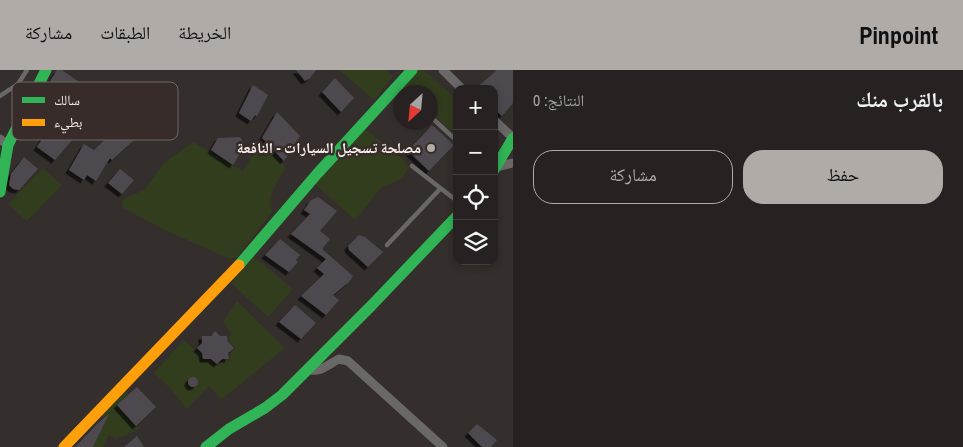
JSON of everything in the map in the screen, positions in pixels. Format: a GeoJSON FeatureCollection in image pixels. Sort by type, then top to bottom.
{"type":"FeatureCollection","features":[{"type":"Feature","properties":{"kind":"street"},"geometry":{"type":"LineString","coordinates":[[39,82],[46,70]]}},
{"type":"Feature","properties":{"kind":"street"},"geometry":{"type":"LineString","coordinates":[[64,447],[238,266],[412,70]]}},
{"type":"Feature","properties":{"kind":"street"},"geometry":{"type":"LineString","coordinates":[[443,70],[458,85]]}},
{"type":"Feature","properties":{"kind":"street"},"geometry":{"type":"LineString","coordinates":[[498,124],[513,138],[498,163]]}},
{"type":"Feature","properties":{"kind":"street"},"geometry":{"type":"LineString","coordinates":[[0,192],[4,142],[12,128]]}},
{"type":"Feature","properties":{"kind":"street"},"geometry":{"type":"LineString","coordinates":[[498,167],[513,162]]}},
{"type":"Feature","properties":{"kind":"street"},"geometry":{"type":"LineString","coordinates":[[206,447],[229,429],[265,408],[308,369],[453,220]]}},
{"type":"Feature","properties":{"kind":"street"},"geometry":{"type":"LineString","coordinates":[[308,369],[312,371],[320,370],[339,359],[348,362],[443,447]]}},
{"type":"Feature","properties":{"kind":"lane"},"geometry":{"type":"LineString","coordinates":[[19,82],[27,70]]}},
{"type":"Feature","properties":{"kind":"lane"},"geometry":{"type":"LineString","coordinates":[[0,96],[12,88]]}},
{"type":"Feature","properties":{"kind":"lane"},"geometry":{"type":"LineString","coordinates":[[438,123],[453,137]]}},
{"type":"Feature","properties":{"kind":"lane"},"geometry":{"type":"LineString","coordinates":[[412,166],[453,198]]}},
{"type":"Feature","properties":{"kind":"lane"},"geometry":{"type":"LineString","coordinates":[[387,245],[440,188]]}},
{"type":"Feature","properties":{"kind":"green space"},"geometry":{"type":"Polygon","coordinates":[[[339,70],[386,70],[393,76],[374,100],[339,70]]]}},
{"type":"Feature","properties":{"kind":"green space"},"geometry":{"type":"Polygon","coordinates":[[[417,70],[424,70],[453,96],[453,132],[438,119],[438,85],[401,85],[417,70]]]}},
{"type":"Feature","properties":{"kind":"green space"},"geometry":{"type":"Polygon","coordinates":[[[364,128],[405,161],[408,168],[403,178],[381,188],[355,220],[314,183],[364,128]]]}},
{"type":"Feature","properties":{"kind":"green space"},"geometry":{"type":"Polygon","coordinates":[[[193,142],[243,171],[261,142],[286,168],[272,194],[272,212],[237,257],[230,259],[167,231],[123,208],[122,200],[145,189],[164,163],[193,142]]]}},
{"type":"Feature","properties":{"kind":"green space"},"geometry":{"type":"Polygon","coordinates":[[[43,168],[62,185],[27,221],[8,204],[43,168]]]}},
{"type":"Feature","properties":{"kind":"green space"},"geometry":{"type":"Polygon","coordinates":[[[254,257],[293,289],[268,317],[231,283],[254,257]]]}},
{"type":"Feature","properties":{"kind":"green space"},"geometry":{"type":"Polygon","coordinates":[[[237,301],[285,348],[222,399],[209,386],[187,409],[171,389],[154,373],[184,340],[199,354],[202,361],[210,361],[217,366],[223,361],[231,360],[230,354],[236,348],[229,342],[231,333],[223,322],[237,301]]]}},
{"type":"Feature","properties":{"kind":"green space"},"geometry":{"type":"Polygon","coordinates":[[[126,391],[129,394],[117,406],[139,428],[116,439],[109,435],[103,447],[93,447],[109,414],[104,418],[101,415],[126,391]]]}},
{"type":"Feature","properties":{"kind":"building"},"geometry":{"type":"Polygon","coordinates":[[[57,70],[62,70],[79,82],[51,82],[50,81],[57,70]]]}},
{"type":"Feature","properties":{"kind":"building"},"geometry":{"type":"Polygon","coordinates":[[[296,70],[316,70],[305,81],[296,70]]]}},
{"type":"Feature","properties":{"kind":"building"},"geometry":{"type":"Polygon","coordinates":[[[497,70],[513,70],[513,103],[502,116],[498,112],[498,85],[480,85],[497,70]]]}},
{"type":"Feature","properties":{"kind":"building"},"geometry":{"type":"Polygon","coordinates":[[[335,78],[354,98],[341,112],[322,92],[335,78]]]}},
{"type":"Feature","properties":{"kind":"building"},"geometry":{"type":"Polygon","coordinates":[[[253,85],[268,95],[257,116],[255,115],[251,121],[239,113],[253,85]]]}},
{"type":"Feature","properties":{"kind":"building"},"geometry":{"type":"Polygon","coordinates":[[[277,112],[300,136],[284,161],[262,138],[277,112]]]}},
{"type":"Feature","properties":{"kind":"building","name":"مصلحة تسجيل السيارات - النافعة"},"geometry":{"type":"Polygon","coordinates":[[[427,130],[438,130],[453,144],[429,171],[408,151],[427,130]]]}},
{"type":"Feature","properties":{"kind":"building"},"geometry":{"type":"Polygon","coordinates":[[[240,137],[245,145],[233,165],[211,150],[218,138],[240,137]]]}},
{"type":"Feature","properties":{"kind":"building"},"geometry":{"type":"Polygon","coordinates":[[[42,140],[72,140],[55,160],[37,147],[42,140]]]}},
{"type":"Feature","properties":{"kind":"building"},"geometry":{"type":"Polygon","coordinates":[[[104,140],[134,140],[112,160],[110,158],[96,181],[87,175],[84,180],[69,170],[84,144],[94,150],[104,140]]]}},
{"type":"Feature","properties":{"kind":"building"},"geometry":{"type":"Polygon","coordinates":[[[24,157],[38,169],[19,190],[13,189],[9,185],[11,174],[24,157]]]}},
{"type":"Feature","properties":{"kind":"building"},"geometry":{"type":"Polygon","coordinates":[[[120,169],[134,180],[122,194],[108,183],[120,169]]]}},
{"type":"Feature","properties":{"kind":"building"},"geometry":{"type":"Polygon","coordinates":[[[318,197],[337,211],[320,231],[330,239],[322,249],[353,276],[349,282],[333,295],[339,300],[326,315],[301,296],[324,274],[317,268],[326,259],[291,234],[310,214],[304,210],[311,200],[318,197]]]}},
{"type":"Feature","properties":{"kind":"building"},"geometry":{"type":"Polygon","coordinates":[[[359,235],[365,237],[383,252],[368,267],[349,250],[348,246],[359,235]]]}},
{"type":"Feature","properties":{"kind":"building"},"geometry":{"type":"Polygon","coordinates":[[[280,239],[300,255],[296,260],[298,262],[289,272],[265,255],[280,239]]]}},
{"type":"Feature","properties":{"kind":"building"},"geometry":{"type":"Polygon","coordinates":[[[295,305],[316,323],[301,339],[279,322],[295,305]]]}},
{"type":"Feature","properties":{"kind":"building"},"geometry":{"type":"Polygon","coordinates":[[[215,331],[220,336],[227,336],[228,342],[234,348],[228,353],[229,359],[222,359],[217,364],[211,359],[203,359],[202,353],[197,348],[202,343],[202,336],[211,336],[215,331]]]}},
{"type":"Feature","properties":{"kind":"building"},"geometry":{"type":"Polygon","coordinates":[[[191,377],[195,377],[198,382],[197,386],[191,387],[188,384],[188,380],[191,377]]]}},
{"type":"Feature","properties":{"kind":"building"},"geometry":{"type":"Polygon","coordinates":[[[137,387],[156,407],[136,426],[117,405],[137,387]]]}},
{"type":"Feature","properties":{"kind":"building"},"geometry":{"type":"Polygon","coordinates":[[[109,414],[93,447],[75,447],[97,424],[109,414]]]}},
{"type":"Feature","properties":{"kind":"building"},"geometry":{"type":"Polygon","coordinates":[[[477,424],[497,440],[491,447],[482,447],[468,433],[477,424]]]}},
{"type":"Feature","properties":{"kind":"building"},"geometry":{"type":"Polygon","coordinates":[[[137,436],[144,447],[124,447],[137,436]]]}},
{"type":"Feature","properties":{"kind":"traffic: fast"},"geometry":{"type":"LineString","coordinates":[[40,82],[46,70]]}},
{"type":"Feature","properties":{"kind":"traffic: fast"},"geometry":{"type":"LineString","coordinates":[[239,265],[317,174],[412,70]]}},
{"type":"Feature","properties":{"kind":"traffic: fast"},"geometry":{"type":"LineString","coordinates":[[0,192],[8,145],[12,137]]}},
{"type":"Feature","properties":{"kind":"traffic: fast"},"geometry":{"type":"LineString","coordinates":[[498,163],[513,138]]}},
{"type":"Feature","properties":{"kind":"traffic: fast"},"geometry":{"type":"LineString","coordinates":[[206,447],[229,429],[265,408],[282,395],[453,220]]}},
{"type":"Feature","properties":{"kind":"traffic: slow"},"geometry":{"type":"LineString","coordinates":[[64,447],[239,265]]}},
{"type":"Feature","properties":{"kind":"place","name":"مصلحة تسجيل السيارات - النافعة"},"geometry":{"type":"Point","coordinates":[431,148]}}]}
